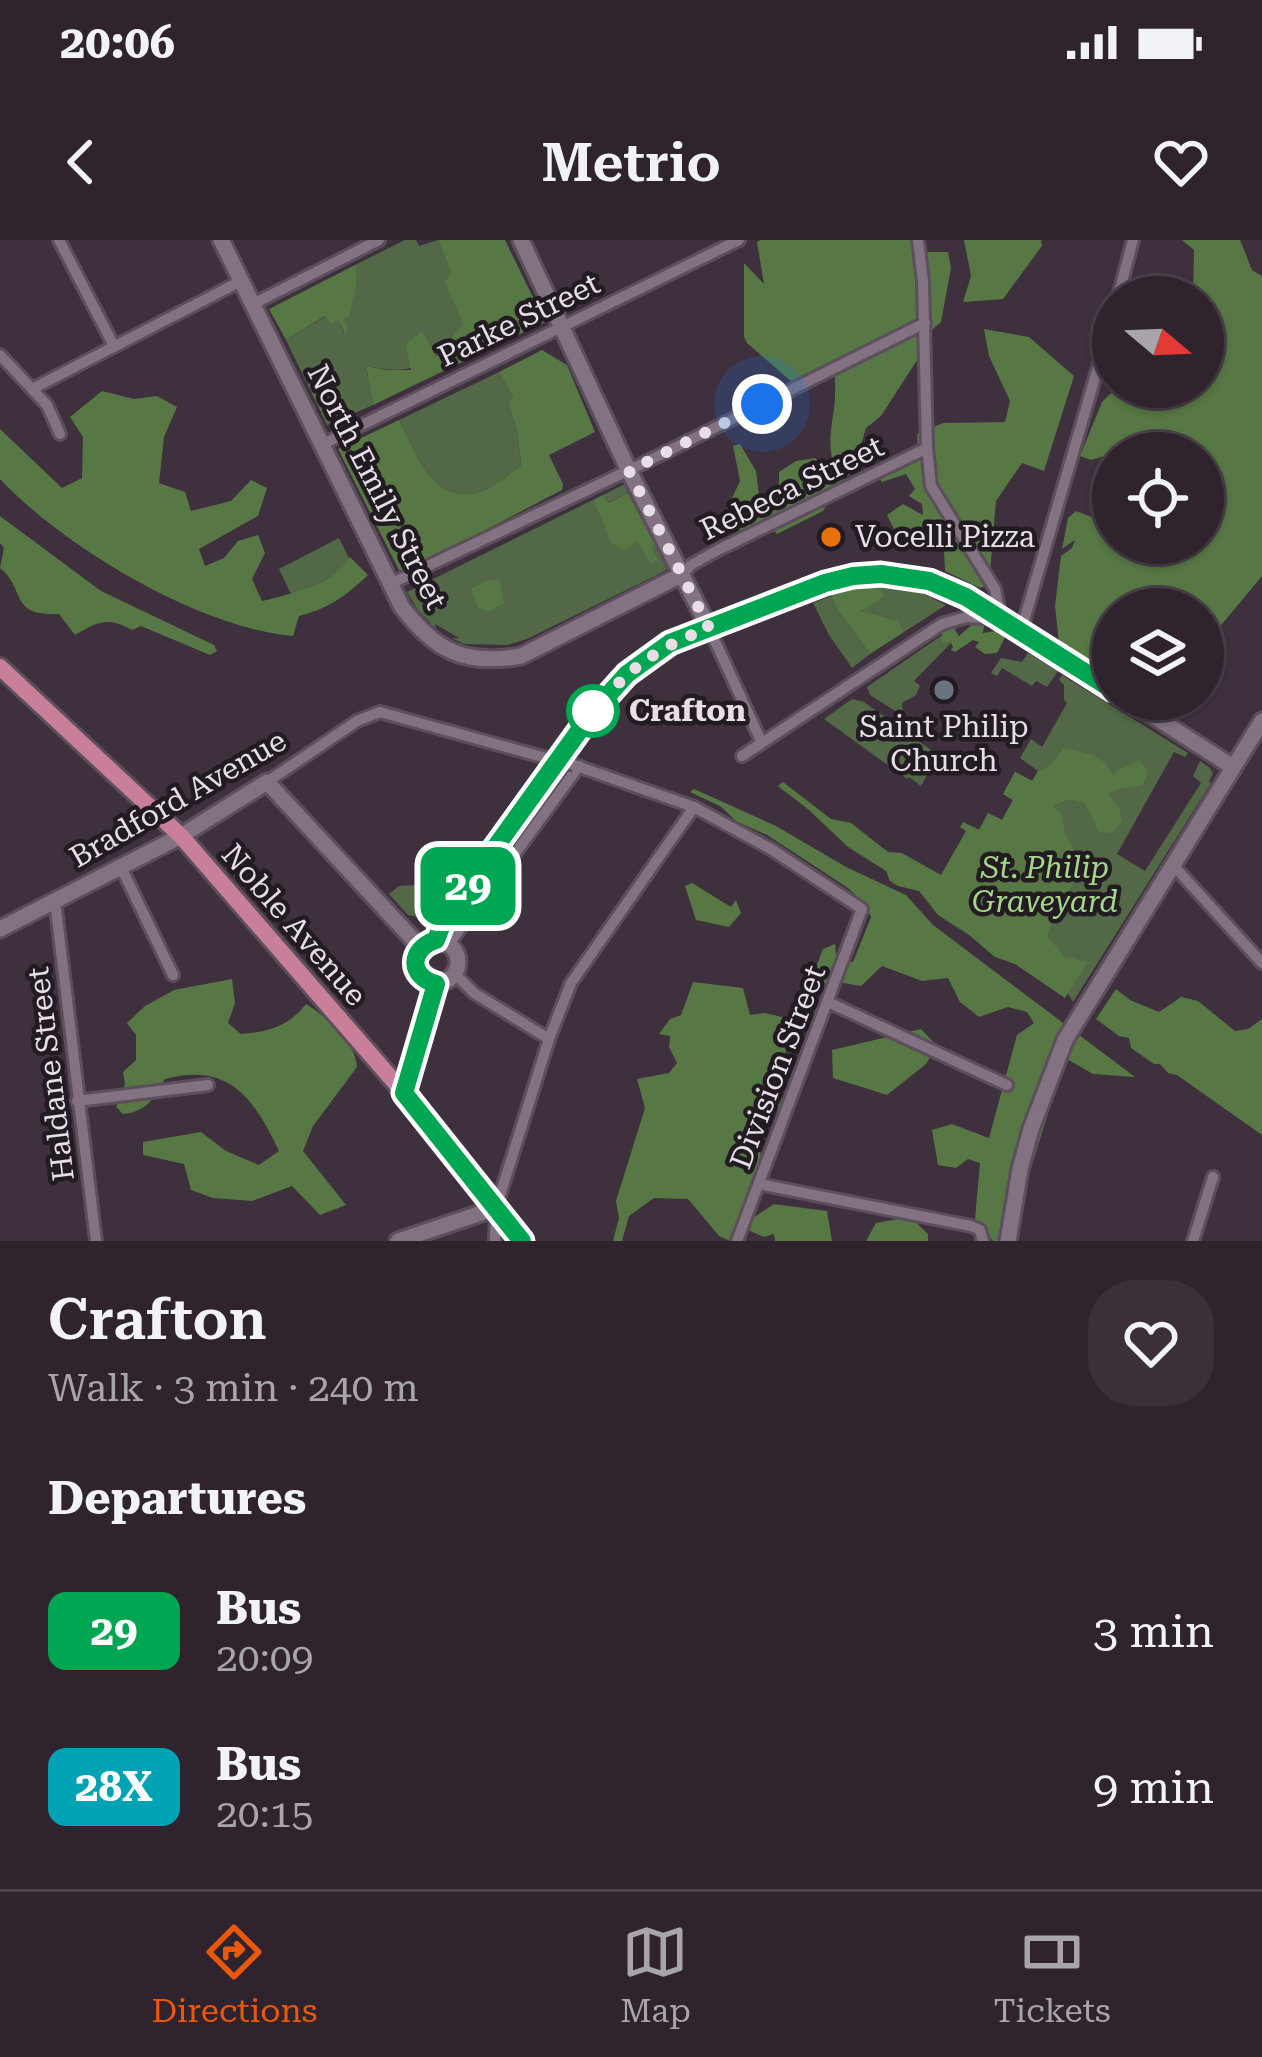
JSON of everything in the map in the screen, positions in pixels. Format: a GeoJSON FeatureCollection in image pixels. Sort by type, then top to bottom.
{"type":"FeatureCollection","features":[{"type":"Feature","properties":{"kind":"main road","name":"North Emily Street"},"geometry":{"type":"LineString","coordinates":[[220,240],[402,607],[432,641],[476,659],[521,656],[681,575]]}},
{"type":"Feature","properties":{"kind":"main road"},"geometry":{"type":"LineString","coordinates":[[521,240],[709,628]]}},
{"type":"Feature","properties":{"kind":"main road"},"geometry":{"type":"LineString","coordinates":[[267,782],[435,944],[457,955],[459,962],[450,980],[436,984],[418,973],[416,958],[435,944],[445,917],[600,703],[647,657],[670,643],[825,583],[881,574],[929,581],[966,597],[1092,677]]}},
{"type":"Feature","properties":{"kind":"main road","name":"Noble Avenue"},"geometry":{"type":"LineString","coordinates":[[3,676],[181,836],[404,1093],[522,1241]]}},
{"type":"Feature","properties":{"kind":"main road"},"geometry":{"type":"LineString","coordinates":[[1160,720],[1233,767]]}},
{"type":"Feature","properties":{"kind":"main road"},"geometry":{"type":"LineString","coordinates":[[1008,1241],[1030,1129],[1065,1040],[1262,722]]}},
{"type":"Feature","properties":{"kind":"main road","name":"Bradford Avenue"},"geometry":{"type":"LineString","coordinates":[[0,928],[181,836],[267,782]]}},
{"type":"Feature","properties":{"kind":"main road"},"geometry":{"type":"LineString","coordinates":[[398,1241],[496,1208]]}},
{"type":"Feature","properties":{"kind":"street"},"geometry":{"type":"LineString","coordinates":[[59,240],[114,346]]}},
{"type":"Feature","properties":{"kind":"street"},"geometry":{"type":"LineString","coordinates":[[253,304],[379,240]]}},
{"type":"Feature","properties":{"kind":"street","name":"Parke Street"},"geometry":{"type":"LineString","coordinates":[[321,445],[739,240]]}},
{"type":"Feature","properties":{"kind":"street"},"geometry":{"type":"LineString","coordinates":[[742,756],[942,624],[966,617],[1000,619],[995,589],[931,486],[917,240]]}},
{"type":"Feature","properties":{"kind":"street"},"geometry":{"type":"LineString","coordinates":[[1124,276],[1133,240]]}},
{"type":"Feature","properties":{"kind":"street"},"geometry":{"type":"LineString","coordinates":[[32,389],[241,280]]}},
{"type":"Feature","properties":{"kind":"street"},"geometry":{"type":"LineString","coordinates":[[390,584],[925,323]]}},
{"type":"Feature","properties":{"kind":"street"},"geometry":{"type":"LineString","coordinates":[[0,355],[47,405],[60,434]]}},
{"type":"Feature","properties":{"kind":"street"},"geometry":{"type":"LineString","coordinates":[[1021,632],[1092,388]]}},
{"type":"Feature","properties":{"kind":"street","name":"Rebeca Street"},"geometry":{"type":"LineString","coordinates":[[681,575],[718,550],[927,448]]}},
{"type":"Feature","properties":{"kind":"street"},"geometry":{"type":"LineString","coordinates":[[709,628],[760,742]]}},
{"type":"Feature","properties":{"kind":"street","name":"Bradford Avenue"},"geometry":{"type":"LineString","coordinates":[[267,782],[357,721],[380,712],[576,766]]}},
{"type":"Feature","properties":{"kind":"street"},"geometry":{"type":"LineString","coordinates":[[435,944],[576,766],[694,807],[571,983],[548,1039],[496,1208],[495,1241]]}},
{"type":"Feature","properties":{"kind":"street","name":"Division Street"},"geometry":{"type":"LineString","coordinates":[[694,807],[771,849],[862,909],[737,1241]]}},
{"type":"Feature","properties":{"kind":"street"},"geometry":{"type":"LineString","coordinates":[[1172,864],[1262,963]]}},
{"type":"Feature","properties":{"kind":"street"},"geometry":{"type":"LineString","coordinates":[[121,867],[173,975]]}},
{"type":"Feature","properties":{"kind":"street","name":"Haldane Street"},"geometry":{"type":"LineString","coordinates":[[55,901],[96,1241]]}},
{"type":"Feature","properties":{"kind":"street"},"geometry":{"type":"LineString","coordinates":[[454,974],[474,993],[548,1039]]}},
{"type":"Feature","properties":{"kind":"street"},"geometry":{"type":"LineString","coordinates":[[404,1093],[436,984]]}},
{"type":"Feature","properties":{"kind":"street"},"geometry":{"type":"LineString","coordinates":[[828,1002],[1007,1084]]}},
{"type":"Feature","properties":{"kind":"street"},"geometry":{"type":"LineString","coordinates":[[77,1101],[208,1084]]}},
{"type":"Feature","properties":{"kind":"street"},"geometry":{"type":"LineString","coordinates":[[1192,1241],[1213,1177]]}},
{"type":"Feature","properties":{"kind":"street"},"geometry":{"type":"LineString","coordinates":[[759,1184],[971,1226],[980,1230],[983,1241]]}},
{"type":"Feature","properties":{"kind":"green space"},"geometry":{"type":"Polygon","coordinates":[[[405,240],[416,240],[419,246],[438,240],[464,324],[422,364],[399,370],[366,366],[373,405],[327,425],[286,340],[326,316],[339,320],[344,333],[357,264],[405,240]]]}},
{"type":"Feature","properties":{"kind":"green space"},"geometry":{"type":"Polygon","coordinates":[[[438,240],[505,240],[545,322],[373,405],[366,366],[411,370],[406,344],[422,331],[436,356],[463,324],[445,282],[451,273],[438,240]]]}},
{"type":"Feature","properties":{"kind":"green space"},"geometry":{"type":"Polygon","coordinates":[[[760,240],[922,240],[924,252],[948,252],[951,268],[941,322],[921,339],[919,357],[881,416],[866,428],[853,472],[838,484],[823,511],[777,534],[765,522],[731,533],[725,513],[740,481],[733,446],[740,444],[756,471],[759,495],[779,493],[779,472],[796,461],[815,458],[824,468],[832,458],[837,361],[792,382],[747,343],[744,263],[764,284],[760,240]]]}},
{"type":"Feature","properties":{"kind":"green space"},"geometry":{"type":"Polygon","coordinates":[[[964,240],[1041,240],[1042,246],[1003,299],[963,302],[971,276],[964,240]]]}},
{"type":"Feature","properties":{"kind":"green space"},"geometry":{"type":"Polygon","coordinates":[[[1182,240],[1240,240],[1252,270],[1262,276],[1262,576],[1224,622],[1224,588],[1092,588],[1092,668],[1085,668],[1060,652],[1055,606],[1061,556],[1075,540],[1062,549],[1068,518],[1076,511],[1092,517],[1092,564],[1224,564],[1224,432],[1092,432],[1092,460],[1080,456],[1100,408],[1224,408],[1224,276],[1193,276],[1194,250],[1182,240]]]}},
{"type":"Feature","properties":{"kind":"green space"},"geometry":{"type":"Polygon","coordinates":[[[357,264],[356,286],[345,319],[348,331],[345,334],[339,321],[331,324],[325,316],[286,340],[269,309],[357,264]]]}},
{"type":"Feature","properties":{"kind":"green space"},"geometry":{"type":"Polygon","coordinates":[[[984,329],[1029,337],[1074,376],[1044,471],[1022,463],[996,501],[989,585],[980,588],[945,571],[944,547],[896,533],[887,515],[903,504],[923,515],[922,504],[909,496],[915,489],[906,474],[882,482],[879,477],[918,449],[917,434],[943,423],[1005,422],[1010,401],[989,356],[984,329]]]}},
{"type":"Feature","properties":{"kind":"green space"},"geometry":{"type":"Polygon","coordinates":[[[542,350],[567,365],[595,432],[549,455],[562,490],[401,574],[338,449],[399,420],[419,460],[438,483],[463,494],[484,490],[521,466],[508,402],[513,397],[499,372],[542,350]]]}},
{"type":"Feature","properties":{"kind":"green space"},"geometry":{"type":"Polygon","coordinates":[[[499,372],[513,397],[508,402],[521,466],[479,492],[449,491],[428,473],[399,420],[499,372]]]}},
{"type":"Feature","properties":{"kind":"green space"},"geometry":{"type":"Polygon","coordinates":[[[102,391],[134,399],[157,396],[177,407],[164,437],[159,483],[185,492],[191,511],[231,501],[251,480],[267,488],[258,516],[199,549],[205,566],[224,558],[238,541],[258,535],[265,553],[252,579],[262,601],[323,581],[350,557],[368,575],[336,600],[299,616],[293,636],[217,618],[96,556],[0,479],[0,429],[62,488],[82,478],[83,437],[70,417],[102,391]]]}},
{"type":"Feature","properties":{"kind":"green space"},"geometry":{"type":"Polygon","coordinates":[[[625,484],[628,493],[607,503],[594,500],[637,541],[655,544],[667,569],[661,573],[507,645],[464,644],[452,638],[459,638],[435,624],[436,629],[407,592],[625,484]]]}},
{"type":"Feature","properties":{"kind":"green space"},"geometry":{"type":"Polygon","coordinates":[[[628,493],[655,544],[651,547],[658,560],[651,564],[637,541],[625,550],[611,543],[594,500],[602,496],[608,503],[628,493]]]}},
{"type":"Feature","properties":{"kind":"green space"},"geometry":{"type":"Polygon","coordinates":[[[0,516],[101,591],[214,645],[217,651],[210,655],[141,626],[132,630],[109,622],[75,635],[59,614],[32,611],[0,568],[4,548],[0,516]]]}},
{"type":"Feature","properties":{"kind":"green space"},"geometry":{"type":"Polygon","coordinates":[[[339,538],[353,566],[292,596],[279,569],[339,538]]]}},
{"type":"Feature","properties":{"kind":"green space"},"geometry":{"type":"Polygon","coordinates":[[[858,578],[875,578],[884,598],[859,612],[899,620],[904,632],[870,654],[831,596],[858,578]]]}},
{"type":"Feature","properties":{"kind":"green space"},"geometry":{"type":"Polygon","coordinates":[[[487,580],[499,580],[504,603],[490,611],[478,608],[471,589],[487,580]]]}},
{"type":"Feature","properties":{"kind":"green space"},"geometry":{"type":"Polygon","coordinates":[[[881,587],[922,593],[946,605],[904,632],[899,620],[856,613],[884,598],[881,587]]]}},
{"type":"Feature","properties":{"kind":"green space"},"geometry":{"type":"Polygon","coordinates":[[[831,596],[870,654],[852,668],[813,603],[831,596]]]}},
{"type":"Feature","properties":{"kind":"green space"},"geometry":{"type":"Polygon","coordinates":[[[976,621],[984,625],[983,633],[995,631],[1005,637],[997,653],[985,654],[973,640],[955,652],[950,641],[943,643],[938,638],[947,624],[950,628],[958,625],[959,636],[976,621]]]}},
{"type":"Feature","properties":{"kind":"green space"},"geometry":{"type":"Polygon","coordinates":[[[938,638],[951,643],[914,681],[920,686],[916,695],[902,703],[903,716],[870,695],[867,687],[938,638]]]}},
{"type":"Feature","properties":{"kind":"green space"},"geometry":{"type":"Polygon","coordinates":[[[1028,653],[1058,671],[1047,687],[1036,681],[1032,686],[1002,668],[997,676],[991,673],[1001,658],[1022,662],[1028,653]]]}},
{"type":"Feature","properties":{"kind":"green space","name":"St. Philip Graveyard"},"geometry":{"type":"Polygon","coordinates":[[[1062,675],[1092,694],[1092,720],[1135,720],[1188,753],[1185,757],[1174,752],[1117,854],[1145,871],[1201,783],[1193,776],[1200,761],[1213,774],[1073,1002],[969,825],[979,830],[988,813],[1002,820],[1013,800],[1003,794],[1015,772],[1033,781],[1038,771],[1020,758],[1031,739],[1042,747],[1067,703],[1059,680],[1062,675]]]}},
{"type":"Feature","properties":{"kind":"green space"},"geometry":{"type":"Polygon","coordinates":[[[852,699],[864,702],[938,755],[921,786],[824,719],[852,699]]]}},
{"type":"Feature","properties":{"kind":"green space"},"geometry":{"type":"Polygon","coordinates":[[[1064,748],[1100,759],[1114,777],[1139,760],[1148,771],[1143,785],[1108,794],[1122,821],[1113,833],[1099,832],[1085,803],[1069,799],[1053,806],[1061,813],[1065,833],[1080,861],[1047,936],[1065,957],[1088,962],[1065,998],[1015,964],[995,957],[938,915],[919,891],[890,881],[886,871],[848,847],[778,786],[783,782],[831,819],[851,823],[888,852],[902,853],[941,875],[966,831],[960,827],[963,822],[979,830],[988,813],[1002,820],[1013,800],[1003,794],[1015,772],[1032,781],[1064,748]]]}},
{"type":"Feature","properties":{"kind":"green space"},"geometry":{"type":"Polygon","coordinates":[[[694,789],[906,895],[933,925],[1135,1077],[1093,1074],[1065,1058],[1020,1204],[1017,1241],[993,1241],[975,1219],[980,1163],[968,1159],[956,1168],[938,1165],[932,1130],[952,1124],[989,1138],[1017,1035],[1034,1023],[1027,1012],[1008,1007],[979,1017],[960,1002],[948,978],[922,981],[882,966],[861,986],[831,981],[827,991],[807,990],[823,949],[835,944],[837,963],[853,962],[871,917],[865,904],[767,835],[690,792],[694,789]]]}},
{"type":"Feature","properties":{"kind":"green space"},"geometry":{"type":"Polygon","coordinates":[[[692,883],[731,907],[736,900],[741,913],[729,927],[696,920],[685,886],[692,883]]]}},
{"type":"Feature","properties":{"kind":"green space"},"geometry":{"type":"Polygon","coordinates":[[[417,885],[441,898],[425,918],[408,915],[389,894],[399,886],[417,885]]]}},
{"type":"Feature","properties":{"kind":"green space"},"geometry":{"type":"Polygon","coordinates":[[[232,979],[235,1003],[228,1023],[241,1034],[277,1026],[306,1004],[331,1023],[351,1048],[357,1067],[313,1126],[303,1151],[346,1205],[320,1215],[292,1186],[252,1201],[213,1198],[191,1190],[184,1164],[143,1155],[143,1142],[201,1132],[226,1151],[259,1165],[279,1151],[249,1100],[223,1080],[187,1075],[165,1079],[144,1107],[123,1114],[116,1107],[125,1085],[123,1072],[136,1060],[136,1035],[127,1023],[174,990],[232,979]]]}},
{"type":"Feature","properties":{"kind":"green space"},"geometry":{"type":"Polygon","coordinates":[[[693,982],[743,988],[750,1015],[792,1019],[796,1032],[772,1077],[784,1104],[758,1132],[762,1166],[730,1241],[719,1236],[688,1199],[654,1198],[629,1216],[622,1241],[613,1241],[619,1218],[616,1201],[645,1108],[637,1079],[669,1073],[677,1063],[669,1047],[670,1036],[659,1034],[670,1019],[681,1015],[693,982]]]}},
{"type":"Feature","properties":{"kind":"green space"},"geometry":{"type":"Polygon","coordinates":[[[1116,989],[1159,1012],[1181,997],[1198,1001],[1235,1031],[1262,1019],[1262,1135],[1131,1048],[1129,1038],[1096,1019],[1116,989]]]}},
{"type":"Feature","properties":{"kind":"green space"},"geometry":{"type":"Polygon","coordinates":[[[921,1029],[937,1046],[926,1064],[887,1095],[833,1078],[832,1050],[921,1029]]]}},
{"type":"Feature","properties":{"kind":"green space"},"geometry":{"type":"Polygon","coordinates":[[[774,1204],[827,1211],[832,1241],[775,1241],[774,1234],[764,1237],[750,1231],[751,1219],[774,1204]]]}},
{"type":"Feature","properties":{"kind":"green space"},"geometry":{"type":"Polygon","coordinates":[[[910,1217],[928,1234],[928,1241],[866,1241],[876,1223],[910,1217]]]}},
{"type":"Feature","properties":{"kind":"bus line","name":"29"},"geometry":{"type":"LineString","coordinates":[[522,1241],[404,1093],[436,984],[418,973],[416,958],[423,946],[436,940],[445,917],[592,713],[627,674],[670,643],[825,583],[881,574],[929,581],[966,597],[1092,677]]}},
{"type":"Feature","properties":{"kind":"place","name":"Vocelli Pizza"},"geometry":{"type":"Point","coordinates":[831,537]}},
{"type":"Feature","properties":{"kind":"place","name":"Saint Philip Church"},"geometry":{"type":"Point","coordinates":[944,690]}},
{"type":"Feature","properties":{"kind":"place","name":"Crafton"},"geometry":{"type":"Point","coordinates":[593,711]}},
{"type":"Feature","properties":{"kind":"route"},"geometry":{"type":"LineString","coordinates":[[593,711],[647,657],[709,628],[629,471],[762,404]]}}]}
